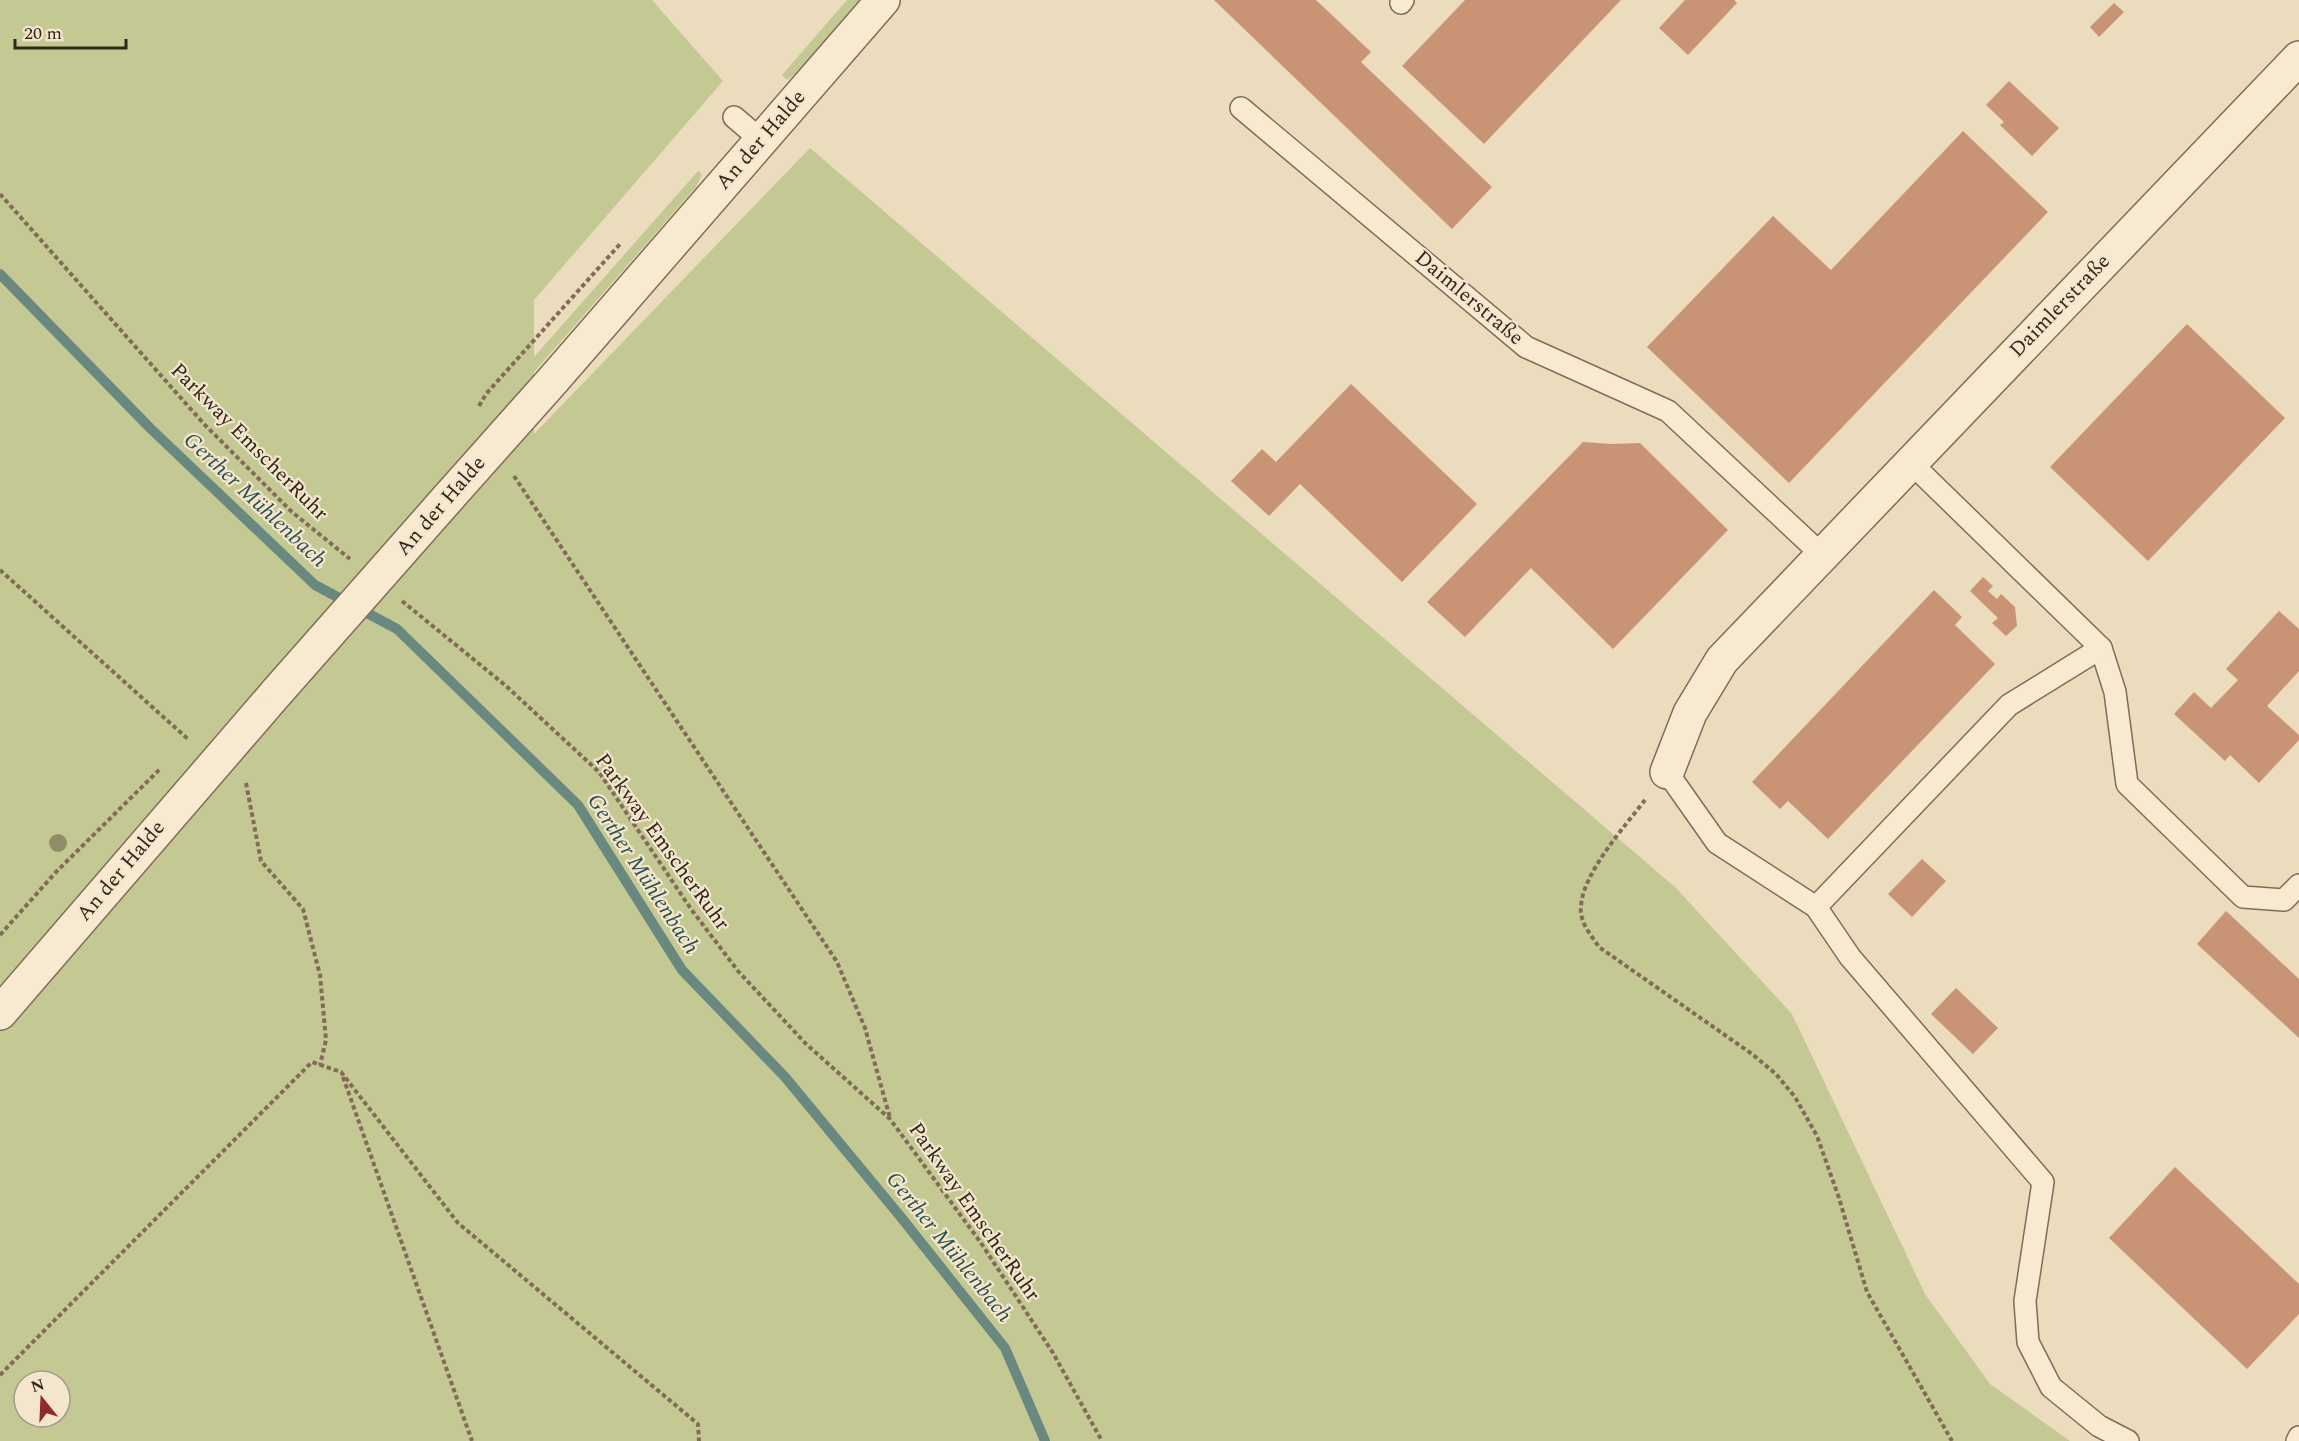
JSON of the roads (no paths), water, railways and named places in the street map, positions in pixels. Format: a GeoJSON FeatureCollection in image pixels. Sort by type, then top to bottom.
{"type":"FeatureCollection","features":[{"type":"Feature","properties":{"kind":"street","name":"An der Halde"},"geometry":{"type":"LineString","coordinates":[[0,1013],[218,735],[277,692],[883,0]]}},
{"type":"Feature","properties":{"kind":"street","name":"Daimlerstraße"},"geometry":{"type":"LineString","coordinates":[[1667,772],[1689,713],[1722,660],[2299,58]]}},
{"type":"Feature","properties":{"kind":"lane","name":"Daimlerstraße"},"geometry":{"type":"LineString","coordinates":[[1241,108],[1526,347],[1668,411],[1821,555]]}},
{"type":"Feature","properties":{"kind":"lane"},"geometry":{"type":"LineString","coordinates":[[734,117],[761,140]]}},
{"type":"Feature","properties":{"kind":"lane"},"geometry":{"type":"LineString","coordinates":[[1910,462],[2101,648],[2115,692],[2127,784],[2243,897],[2284,900],[2299,885]]}},
{"type":"Feature","properties":{"kind":"lane"},"geometry":{"type":"LineString","coordinates":[[1816,907],[2009,705],[2101,648]]}},
{"type":"Feature","properties":{"kind":"lane"},"geometry":{"type":"LineString","coordinates":[[1667,772],[1717,843],[1816,907],[1850,957],[2043,1182],[2025,1301],[2028,1342],[2051,1387],[2099,1426],[2128,1441]]}},
{"type":"Feature","properties":{"kind":"lane"},"geometry":{"type":"LineString","coordinates":[[2297,1441],[2299,1437]]}},
{"type":"Feature","properties":{"kind":"waterway","name":"Gerther Mühlenbach"},"geometry":{"type":"LineString","coordinates":[[0,274],[150,428],[315,585],[397,629],[578,805],[682,970],[785,1077],[1005,1348],[1045,1441]]}}]}
